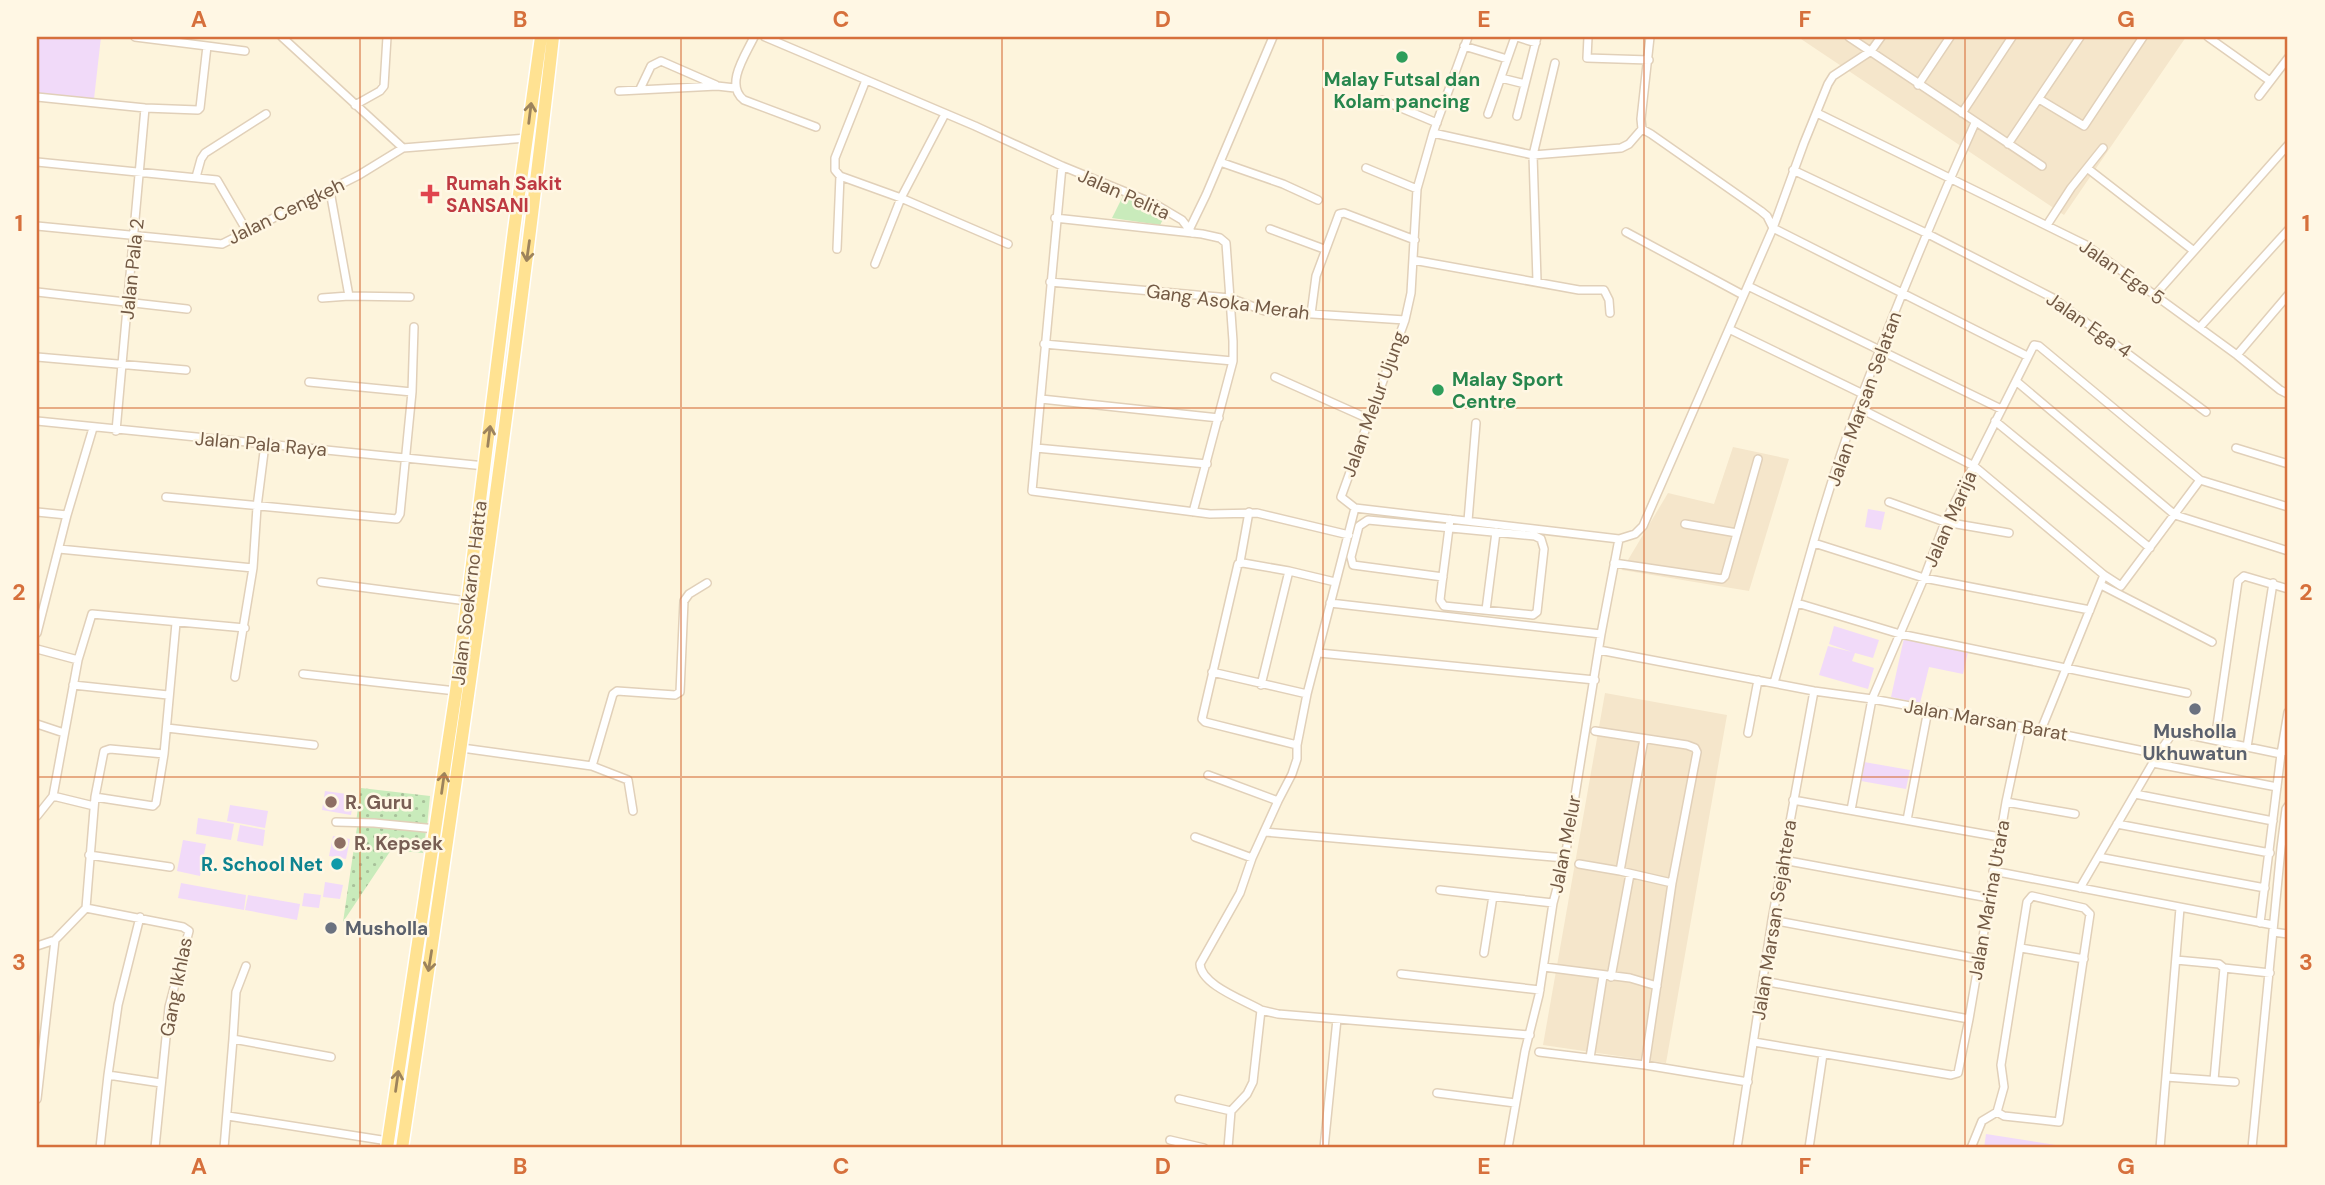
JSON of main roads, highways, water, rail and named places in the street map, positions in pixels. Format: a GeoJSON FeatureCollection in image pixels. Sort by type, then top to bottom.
{"type":"FeatureCollection","features":[{"type":"Feature","properties":{"kind":"main road","name":"Jalan Soekarno Hatta"},"geometry":{"type":"LineString","coordinates":[[402,1148],[434,891],[437,830],[541,37]]}},
{"type":"Feature","properties":{"kind":"main road","name":"Jalan Soekarno Hatta"},"geometry":{"type":"LineString","coordinates":[[388,1145],[462,748],[534,204],[553,37]]}},
{"type":"Feature","properties":{"kind":"main road"},"geometry":{"type":"LineString","coordinates":[[519,202],[534,204]]}},
{"type":"Feature","properties":{"kind":"place","name":"Malay Futsal dan Kolam pancing"},"geometry":{"type":"Point","coordinates":[1402,57]}},
{"type":"Feature","properties":{"kind":"place","name":"Rumah Sakit SANSANI"},"geometry":{"type":"Point","coordinates":[430,194]}},
{"type":"Feature","properties":{"kind":"place","name":"Malay Sport Centre"},"geometry":{"type":"Point","coordinates":[1438,390]}},
{"type":"Feature","properties":{"kind":"place","name":"Musholla Ukhuwatun"},"geometry":{"type":"Point","coordinates":[2195,709]}},
{"type":"Feature","properties":{"kind":"place","name":"R. Guru"},"geometry":{"type":"Point","coordinates":[331,802]}},
{"type":"Feature","properties":{"kind":"place","name":"R. Kepsek"},"geometry":{"type":"Point","coordinates":[340,843]}},
{"type":"Feature","properties":{"kind":"place","name":"R. School Net"},"geometry":{"type":"Point","coordinates":[337,864]}},
{"type":"Feature","properties":{"kind":"place","name":"Musholla"},"geometry":{"type":"Point","coordinates":[331,928]}}]}
